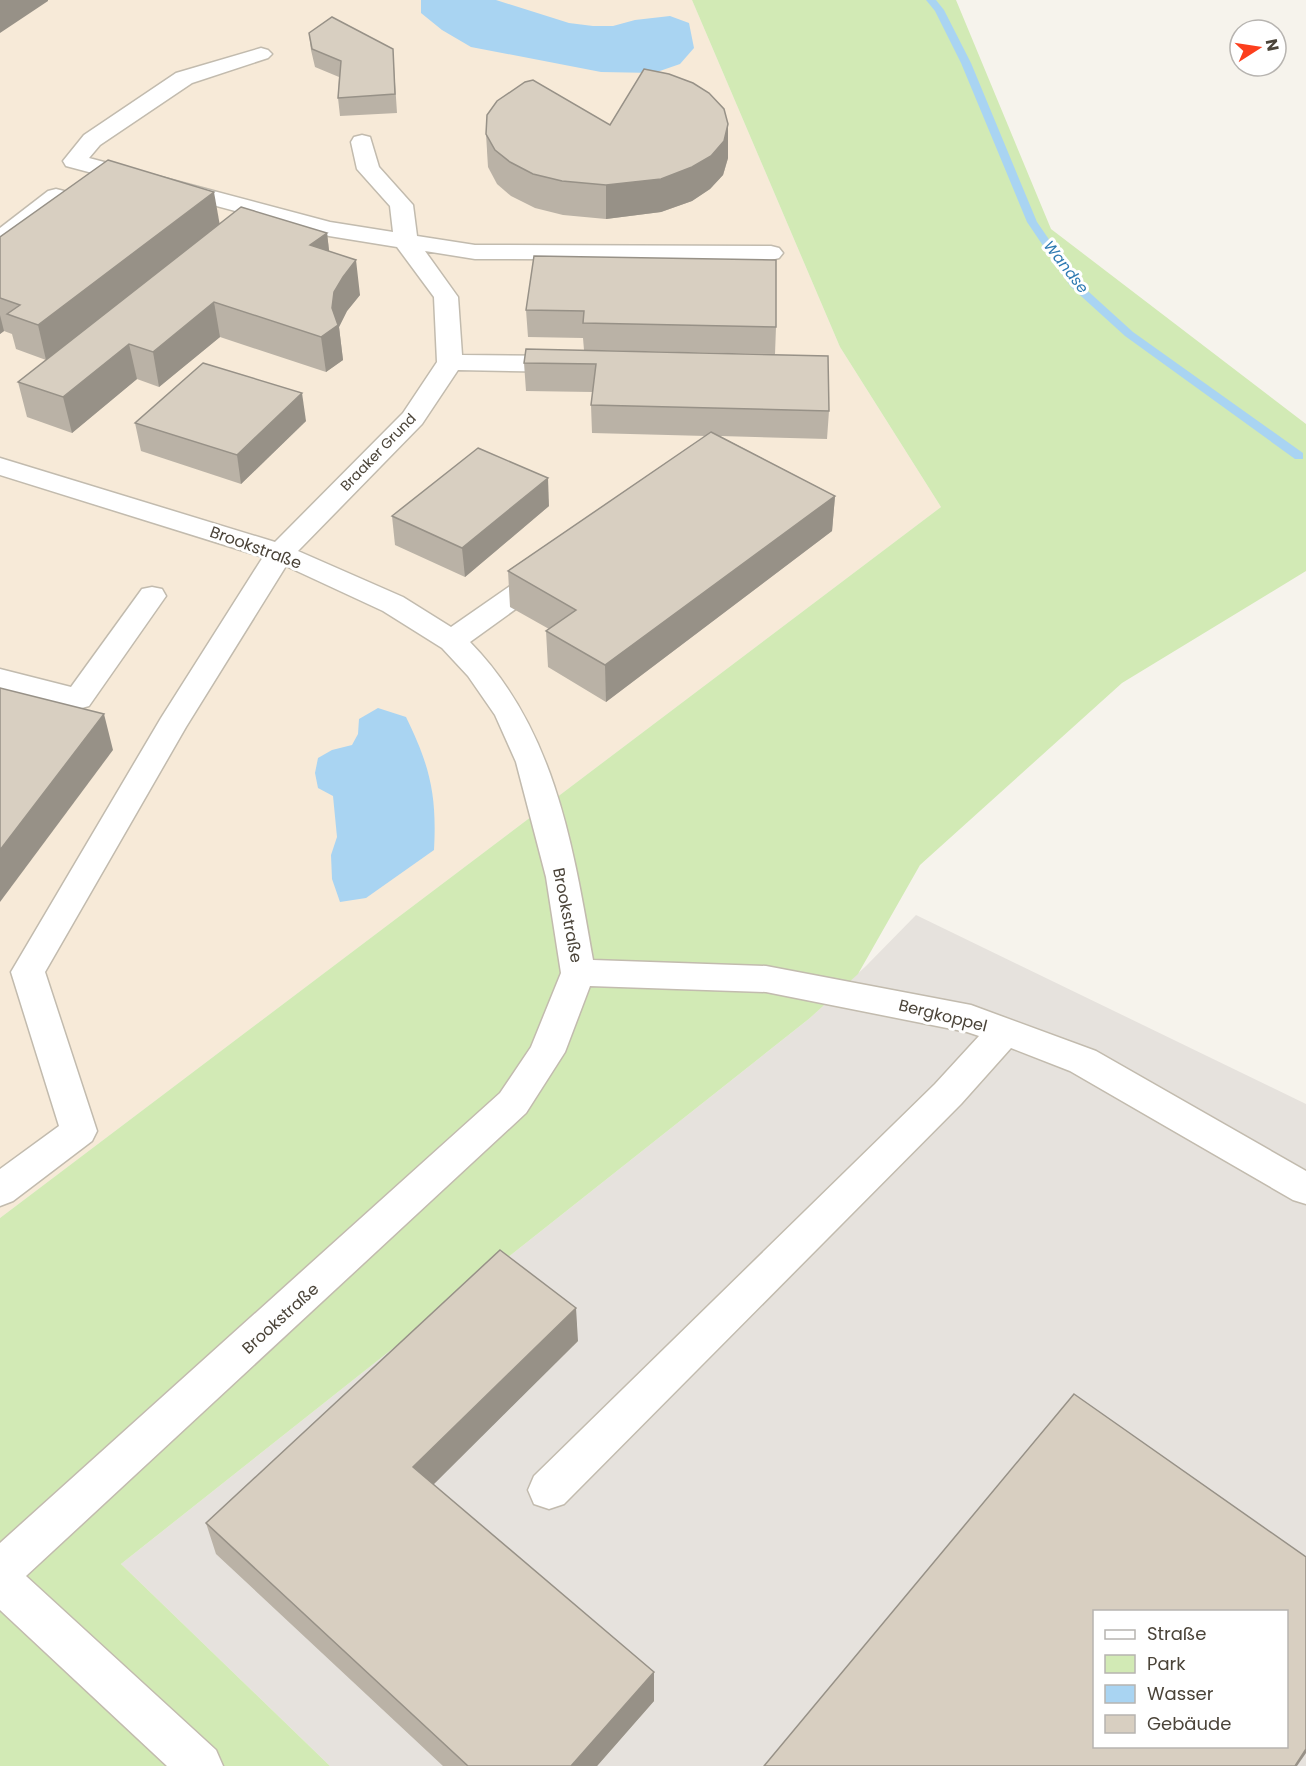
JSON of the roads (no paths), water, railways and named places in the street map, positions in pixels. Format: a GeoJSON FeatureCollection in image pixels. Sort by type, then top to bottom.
{"type":"FeatureCollection","features":[{"type":"Feature","properties":{"kind":"street"},"geometry":{"type":"LineString","coordinates":[[261,54],[184,78],[92,140],[74,161],[328,229],[475,252],[771,253]]}},
{"type":"Feature","properties":{"kind":"street"},"geometry":{"type":"LineString","coordinates":[[362,142],[368,169],[401,205],[406,242],[446,297],[450,362],[590,365]]}},
{"type":"Feature","properties":{"kind":"street"},"geometry":{"type":"LineString","coordinates":[[0,240],[56,196]]}},
{"type":"Feature","properties":{"kind":"street","name":"Braaker Grund"},"geometry":{"type":"LineString","coordinates":[[0,1190],[80,1131],[28,972],[172,724],[280,553],[413,418],[450,362]]}},
{"type":"Feature","properties":{"kind":"street","name":"Brookstraße"},"geometry":{"type":"LineString","coordinates":[[0,466],[280,553],[393,604],[452,641],[479,669],[509,713],[532,762],[562,877],[579,973],[547,1052],[513,1103],[0,1571]]}},
{"type":"Feature","properties":{"kind":"street"},"geometry":{"type":"LineString","coordinates":[[452,641],[568,558]]}},
{"type":"Feature","properties":{"kind":"street"},"geometry":{"type":"LineString","coordinates":[[0,680],[78,699],[152,596]]}},
{"type":"Feature","properties":{"kind":"street","name":"Bergkoppel"},"geometry":{"type":"LineString","coordinates":[[579,973],[766,979],[970,1019],[1083,1061],[1306,1189]]}},
{"type":"Feature","properties":{"kind":"street"},"geometry":{"type":"LineString","coordinates":[[549,1490],[948,1094],[1004,1032]]}},
{"type":"Feature","properties":{"kind":"street"},"geometry":{"type":"LineString","coordinates":[[0,1581],[200,1766]]}},
{"type":"Feature","properties":{"kind":"water"},"geometry":{"type":"Polygon","coordinates":[[[421,0],[496,0],[569,23],[593,26],[613,26],[635,20],[670,16],[689,23],[694,48],[680,64],[654,73],[601,72],[471,47],[442,30],[421,13],[421,0]]]}},
{"type":"Feature","properties":{"kind":"water"},"geometry":{"type":"Polygon","coordinates":[[[378,708],[406,717],[421,751],[433,797],[434,850],[366,898],[340,902],[332,879],[331,855],[337,837],[333,796],[318,788],[315,773],[318,758],[332,750],[352,745],[358,734],[359,719],[378,708]]]}},
{"type":"Feature","properties":{"kind":"waterway","name":"Wandse"},"geometry":{"type":"LineString","coordinates":[[931,0],[939,10],[966,63],[1032,222],[1075,285],[1129,334],[1299,456]]}}]}
